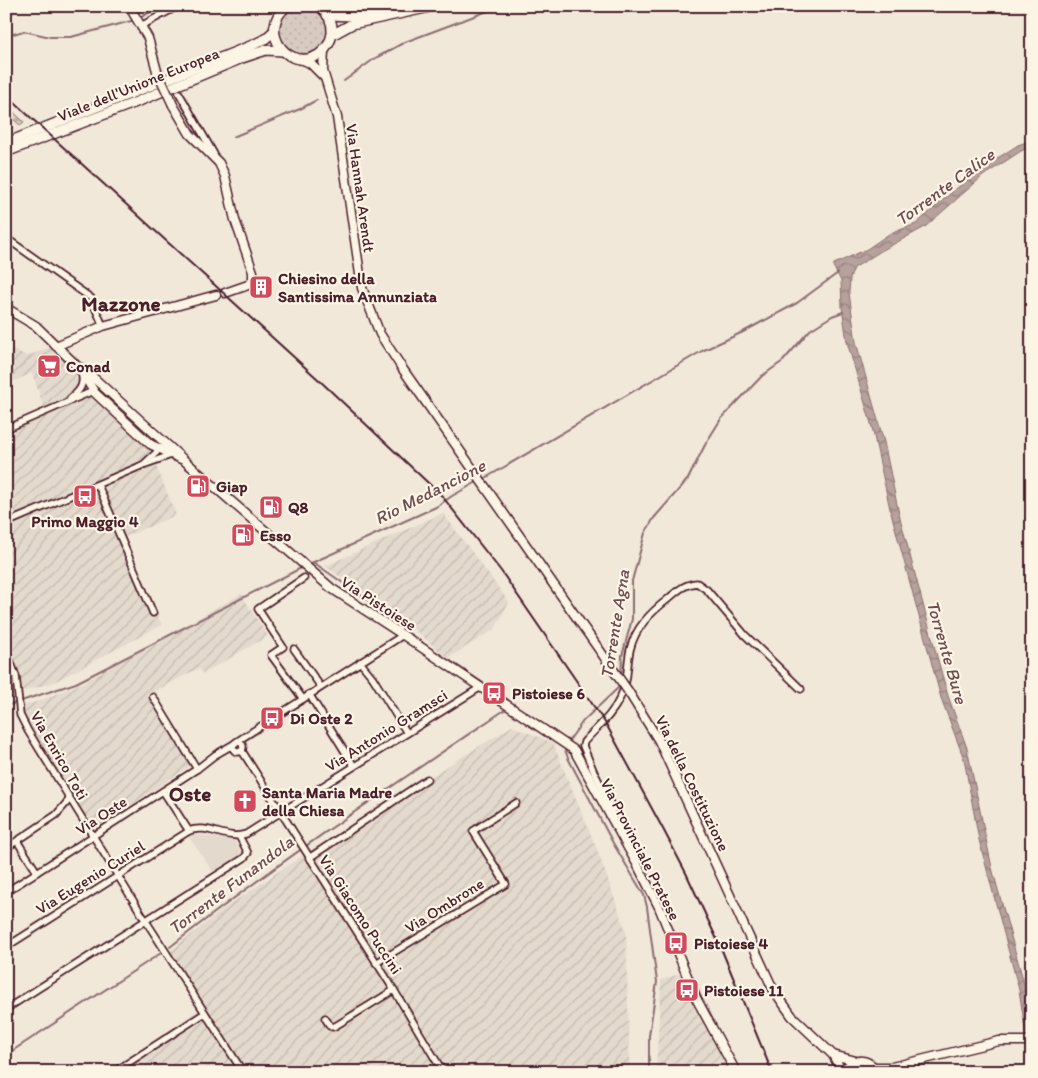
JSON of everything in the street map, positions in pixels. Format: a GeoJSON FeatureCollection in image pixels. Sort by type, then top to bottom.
{"type":"FeatureCollection","features":[{"type":"Feature","properties":{"kind":"main road"},"geometry":{"type":"LineString","coordinates":[[283,51],[278,44],[274,31],[276,19],[287,6]]}},
{"type":"Feature","properties":{"kind":"main road"},"geometry":{"type":"LineString","coordinates":[[301,59],[313,57],[324,50],[330,42],[332,35],[331,22],[319,6]]}},
{"type":"Feature","properties":{"kind":"main road"},"geometry":{"type":"LineString","coordinates":[[327,15],[351,16],[402,6]]}},
{"type":"Feature","properties":{"kind":"main road"},"geometry":{"type":"LineString","coordinates":[[332,35],[352,24],[435,6]]}},
{"type":"Feature","properties":{"kind":"main road","name":"Viale dell'Unione Europea"},"geometry":{"type":"LineString","coordinates":[[6,143],[253,45],[265,39],[274,31]]}},
{"type":"Feature","properties":{"kind":"main road","name":"Viale dell'Unione Europea"},"geometry":{"type":"LineString","coordinates":[[6,152],[266,50],[283,51],[301,59]]}},
{"type":"Feature","properties":{"kind":"street"},"geometry":{"type":"LineString","coordinates":[[129,6],[148,38],[157,70],[173,105],[190,134],[218,163]]}},
{"type":"Feature","properties":{"kind":"street"},"geometry":{"type":"LineString","coordinates":[[139,23],[178,6]]}},
{"type":"Feature","properties":{"kind":"street"},"geometry":{"type":"LineString","coordinates":[[324,50],[322,64],[324,78]]}},
{"type":"Feature","properties":{"kind":"street"},"geometry":{"type":"LineString","coordinates":[[301,59],[316,68],[324,78]]}},
{"type":"Feature","properties":{"kind":"street","name":"Via Hannah Arendt"},"geometry":{"type":"LineString","coordinates":[[324,78],[337,117],[362,288],[370,312],[380,334],[393,355],[482,483]]}},
{"type":"Feature","properties":{"kind":"street"},"geometry":{"type":"LineString","coordinates":[[179,93],[225,176],[235,220],[254,272],[253,280],[248,285],[225,292]]}},
{"type":"Feature","properties":{"kind":"street"},"geometry":{"type":"LineString","coordinates":[[6,238],[91,298],[102,326]]}},
{"type":"Feature","properties":{"kind":"street"},"geometry":{"type":"LineString","coordinates":[[56,346],[102,326],[216,295]]}},
{"type":"Feature","properties":{"kind":"street","name":"Via Pistoiese"},"geometry":{"type":"LineString","coordinates":[[6,308],[36,326],[78,367],[93,391],[150,444],[186,462]]}},
{"type":"Feature","properties":{"kind":"street"},"geometry":{"type":"LineString","coordinates":[[69,400],[78,392],[82,385],[83,378],[78,367]]}},
{"type":"Feature","properties":{"kind":"street","name":"Via Pistoiese"},"geometry":{"type":"LineString","coordinates":[[78,367],[85,370],[105,390],[301,564],[331,588],[403,634],[571,748]]}},
{"type":"Feature","properties":{"kind":"street"},"geometry":{"type":"LineString","coordinates":[[6,429],[93,391],[98,387],[105,390]]}},
{"type":"Feature","properties":{"kind":"street"},"geometry":{"type":"LineString","coordinates":[[143,464],[156,452],[159,442],[158,437]]}},
{"type":"Feature","properties":{"kind":"street"},"geometry":{"type":"LineString","coordinates":[[6,524],[143,464],[171,455]]}},
{"type":"Feature","properties":{"kind":"street","name":"Via della Costituzione"},"geometry":{"type":"LineString","coordinates":[[482,483],[628,690],[651,726],[773,988],[792,1016],[833,1054]]}},
{"type":"Feature","properties":{"kind":"street"},"geometry":{"type":"LineString","coordinates":[[98,485],[152,613]]}},
{"type":"Feature","properties":{"kind":"street"},"geometry":{"type":"LineString","coordinates":[[303,699],[271,655],[283,647],[258,609],[304,578]]}},
{"type":"Feature","properties":{"kind":"street"},"geometry":{"type":"LineString","coordinates":[[610,816],[613,809],[594,772],[583,746],[584,742],[607,718],[618,702],[628,678],[631,649],[636,633],[646,618],[684,586],[697,583],[708,590],[745,635],[801,689]]}},
{"type":"Feature","properties":{"kind":"street","name":"Via Oste"},"geometry":{"type":"LineString","coordinates":[[6,892],[403,634]]}},
{"type":"Feature","properties":{"kind":"street"},"geometry":{"type":"LineString","coordinates":[[294,649],[321,687]]}},
{"type":"Feature","properties":{"kind":"street","name":"Via Enrico Toti"},"geometry":{"type":"LineString","coordinates":[[6,650],[15,670],[18,708],[24,724],[145,921],[243,1072]]}},
{"type":"Feature","properties":{"kind":"street"},"geometry":{"type":"LineString","coordinates":[[360,662],[373,678],[407,733]]}},
{"type":"Feature","properties":{"kind":"street","name":"Via Antonio Gramsci"},"geometry":{"type":"LineString","coordinates":[[239,836],[250,832],[481,688]]}},
{"type":"Feature","properties":{"kind":"street"},"geometry":{"type":"LineString","coordinates":[[309,694],[354,766]]}},
{"type":"Feature","properties":{"kind":"street"},"geometry":{"type":"LineString","coordinates":[[153,697],[198,769]]}},
{"type":"Feature","properties":{"kind":"street","name":"Via Giacomo Puccini"},"geometry":{"type":"LineString","coordinates":[[235,743],[242,744],[238,751],[280,812],[444,1072]]}},
{"type":"Feature","properties":{"kind":"street","name":"Via Provinciale Pratese"},"geometry":{"type":"LineString","coordinates":[[571,748],[578,757],[659,907],[696,998],[736,1072]]}},
{"type":"Feature","properties":{"kind":"street","name":"Via Oste"},"geometry":{"type":"LineString","coordinates":[[210,760],[227,752],[238,751]]}},
{"type":"Feature","properties":{"kind":"street"},"geometry":{"type":"LineString","coordinates":[[308,857],[427,779]]}},
{"type":"Feature","properties":{"kind":"street"},"geometry":{"type":"LineString","coordinates":[[6,1009],[244,858],[248,853],[239,836],[198,828],[189,831],[163,791]]}},
{"type":"Feature","properties":{"kind":"street"},"geometry":{"type":"LineString","coordinates":[[6,848],[56,815],[69,800]]}},
{"type":"Feature","properties":{"kind":"street","name":"Via Ombrone"},"geometry":{"type":"LineString","coordinates":[[376,963],[506,884],[473,831],[516,803]]}},
{"type":"Feature","properties":{"kind":"street","name":"Via Eugenio Curiel"},"geometry":{"type":"LineString","coordinates":[[6,947],[189,831]]}},
{"type":"Feature","properties":{"kind":"street"},"geometry":{"type":"LineString","coordinates":[[17,841],[37,872]]}},
{"type":"Feature","properties":{"kind":"street","name":"Via Giacomo Puccini"},"geometry":{"type":"LineString","coordinates":[[325,1018],[330,1026],[337,1026],[394,990]]}},
{"type":"Feature","properties":{"kind":"street"},"geometry":{"type":"LineString","coordinates":[[114,1072],[205,1013]]}},
{"type":"Feature","properties":{"kind":"street"},"geometry":{"type":"LineString","coordinates":[[833,1054],[856,1061],[866,1061],[875,1069],[888,1070],[999,1041],[1032,1042]]}},
{"type":"Feature","properties":{"kind":"street"},"geometry":{"type":"LineString","coordinates":[[833,1054],[843,1072],[847,1066],[856,1061]]}},
{"type":"Feature","properties":{"kind":"shaded area"},"geometry":{"type":"Polygon","coordinates":[[[51,347],[75,373],[79,386],[93,396],[149,448],[176,515],[120,539],[162,625],[52,683],[6,696],[6,429],[45,411],[32,373],[6,385],[6,352],[14,350],[27,356],[51,347]]]}},
{"type":"Feature","properties":{"kind":"shaded area"},"geometry":{"type":"Polygon","coordinates":[[[443,513],[509,602],[495,629],[448,658],[406,623],[325,566],[443,513]]]}},
{"type":"Feature","properties":{"kind":"shaded area"},"geometry":{"type":"Polygon","coordinates":[[[241,594],[268,636],[203,674],[199,668],[155,691],[197,761],[92,831],[24,721],[21,711],[24,705],[39,701],[82,683],[241,594]]]}},
{"type":"Feature","properties":{"kind":"shaded area"},"geometry":{"type":"Polygon","coordinates":[[[512,726],[553,743],[598,852],[626,931],[630,1072],[107,1072],[198,1010],[202,1003],[169,952],[226,907],[300,857],[512,726]]]}},
{"type":"Feature","properties":{"kind":"shaded area"},"geometry":{"type":"Polygon","coordinates":[[[193,834],[234,840],[242,854],[213,872],[189,837],[193,834]]]}},
{"type":"Feature","properties":{"kind":"shaded area"},"geometry":{"type":"Polygon","coordinates":[[[691,971],[730,1054],[743,1072],[656,1072],[661,980],[691,971]]]}},
{"type":"Feature","properties":{"kind":"green space"},"geometry":{"type":"Polygon","coordinates":[[[298,6],[308,6],[317,10],[323,16],[326,21],[326,39],[317,50],[308,54],[298,54],[289,50],[283,44],[279,35],[279,25],[283,16],[289,10],[298,6]]]}},
{"type":"Feature","properties":{"kind":"green space"},"geometry":{"type":"Polygon","coordinates":[[[6,105],[24,122],[20,125],[6,113],[6,105]]]}},
{"type":"Feature","properties":{"kind":"green space"},"geometry":{"type":"Polygon","coordinates":[[[136,1062],[141,1072],[120,1072],[136,1062]]]}},
{"type":"Feature","properties":{"kind":"water"},"geometry":{"type":"Polygon","coordinates":[[[1032,140],[1032,146],[983,176],[925,227],[854,268],[850,278],[849,293],[856,342],[884,442],[899,514],[948,696],[967,748],[992,868],[1032,1017],[1032,1057],[1026,1035],[1019,990],[979,840],[964,759],[941,698],[890,509],[872,427],[847,342],[842,307],[841,281],[833,266],[867,249],[889,234],[916,224],[982,168],[1018,145],[1032,140]]]}},
{"type":"Feature","properties":{"kind":"waterway"},"geometry":{"type":"LineString","coordinates":[[139,18],[162,6]]}},
{"type":"Feature","properties":{"kind":"waterway"},"geometry":{"type":"LineString","coordinates":[[344,81],[374,59],[405,42],[501,6]]}},
{"type":"Feature","properties":{"kind":"waterway"},"geometry":{"type":"LineString","coordinates":[[6,36],[24,31],[50,37],[71,37],[135,20]]}},
{"type":"Feature","properties":{"kind":"waterway"},"geometry":{"type":"LineString","coordinates":[[233,137],[317,100]]}},
{"type":"Feature","properties":{"kind":"waterway","name":"Rio Medancione"},"geometry":{"type":"LineString","coordinates":[[482,480],[702,351],[743,332],[797,303],[838,273]]}},
{"type":"Feature","properties":{"kind":"waterway","name":"Torrente Agna"},"geometry":{"type":"LineString","coordinates":[[621,678],[622,656],[632,619],[632,581],[645,533],[654,518],[688,479],[706,443],[721,419],[762,376],[783,361],[810,330],[832,316],[843,312]]}},
{"type":"Feature","properties":{"kind":"waterway","name":"Rio Medancione"},"geometry":{"type":"LineString","coordinates":[[307,565],[436,507],[477,482]]}},
{"type":"Feature","properties":{"kind":"waterway"},"geometry":{"type":"LineString","coordinates":[[313,562],[402,624],[405,628]]}},
{"type":"Feature","properties":{"kind":"waterway","name":"Rio Medancione"},"geometry":{"type":"LineString","coordinates":[[6,706],[76,683],[303,567]]}},
{"type":"Feature","properties":{"kind":"waterway","name":"Torrente Funandola"},"geometry":{"type":"LineString","coordinates":[[449,660],[512,704]]}},
{"type":"Feature","properties":{"kind":"waterway","name":"Torrente Agna"},"geometry":{"type":"LineString","coordinates":[[568,742],[583,721],[619,685]]}},
{"type":"Feature","properties":{"kind":"waterway","name":"Torrente Funandola"},"geometry":{"type":"LineString","coordinates":[[170,947],[294,855],[506,709]]}},
{"type":"Feature","properties":{"kind":"waterway","name":"Torrente Agna"},"geometry":{"type":"LineString","coordinates":[[566,747],[565,750],[568,758],[613,843],[644,895],[657,982],[649,1036],[649,1072]]}},
{"type":"Feature","properties":{"kind":"waterway","name":"Torrente Funandola"},"geometry":{"type":"LineString","coordinates":[[6,1055],[161,953]]}},
{"type":"Feature","properties":{"kind":"railway"},"geometry":{"type":"LineString","coordinates":[[6,95],[319,380],[442,496],[501,571],[606,724],[663,829],[721,948],[772,1072]]}},
{"type":"Feature","properties":{"kind":"place","name":"Chiesino della Santissima Annunziata"},"geometry":{"type":"Point","coordinates":[261,287]}},
{"type":"Feature","properties":{"kind":"place","name":"Conad"},"geometry":{"type":"Point","coordinates":[49,366]}},
{"type":"Feature","properties":{"kind":"place","name":"Giap"},"geometry":{"type":"Point","coordinates":[198,486]}},
{"type":"Feature","properties":{"kind":"place","name":"Primo Maggio 4"},"geometry":{"type":"Point","coordinates":[85,496]}},
{"type":"Feature","properties":{"kind":"place","name":"Q8"},"geometry":{"type":"Point","coordinates":[271,507]}},
{"type":"Feature","properties":{"kind":"place","name":"Esso"},"geometry":{"type":"Point","coordinates":[243,535]}},
{"type":"Feature","properties":{"kind":"place","name":"Pistoiese 6"},"geometry":{"type":"Point","coordinates":[494,693]}},
{"type":"Feature","properties":{"kind":"place","name":"Di Oste 2"},"geometry":{"type":"Point","coordinates":[272,718]}},
{"type":"Feature","properties":{"kind":"place","name":"Santa Maria Madre della Chiesa"},"geometry":{"type":"Point","coordinates":[245,801]}},
{"type":"Feature","properties":{"kind":"place","name":"Pistoiese 4"},"geometry":{"type":"Point","coordinates":[676,943]}},
{"type":"Feature","properties":{"kind":"place","name":"Pistoiese 11"},"geometry":{"type":"Point","coordinates":[687,990]}},
{"type":"Feature","properties":{"kind":"district","name":"Mazzone"},"geometry":{"type":"Point","coordinates":[121,304]}},
{"type":"Feature","properties":{"kind":"district","name":"Oste"},"geometry":{"type":"Point","coordinates":[190,794]}},
{"type":"Feature","properties":{"kind":"water label","name":"Torrente Calice"},"geometry":{"type":"Point","coordinates":[945,187]}},
{"type":"Feature","properties":{"kind":"water label","name":"Torrente Bure"},"geometry":{"type":"Point","coordinates":[947,652]}}]}
